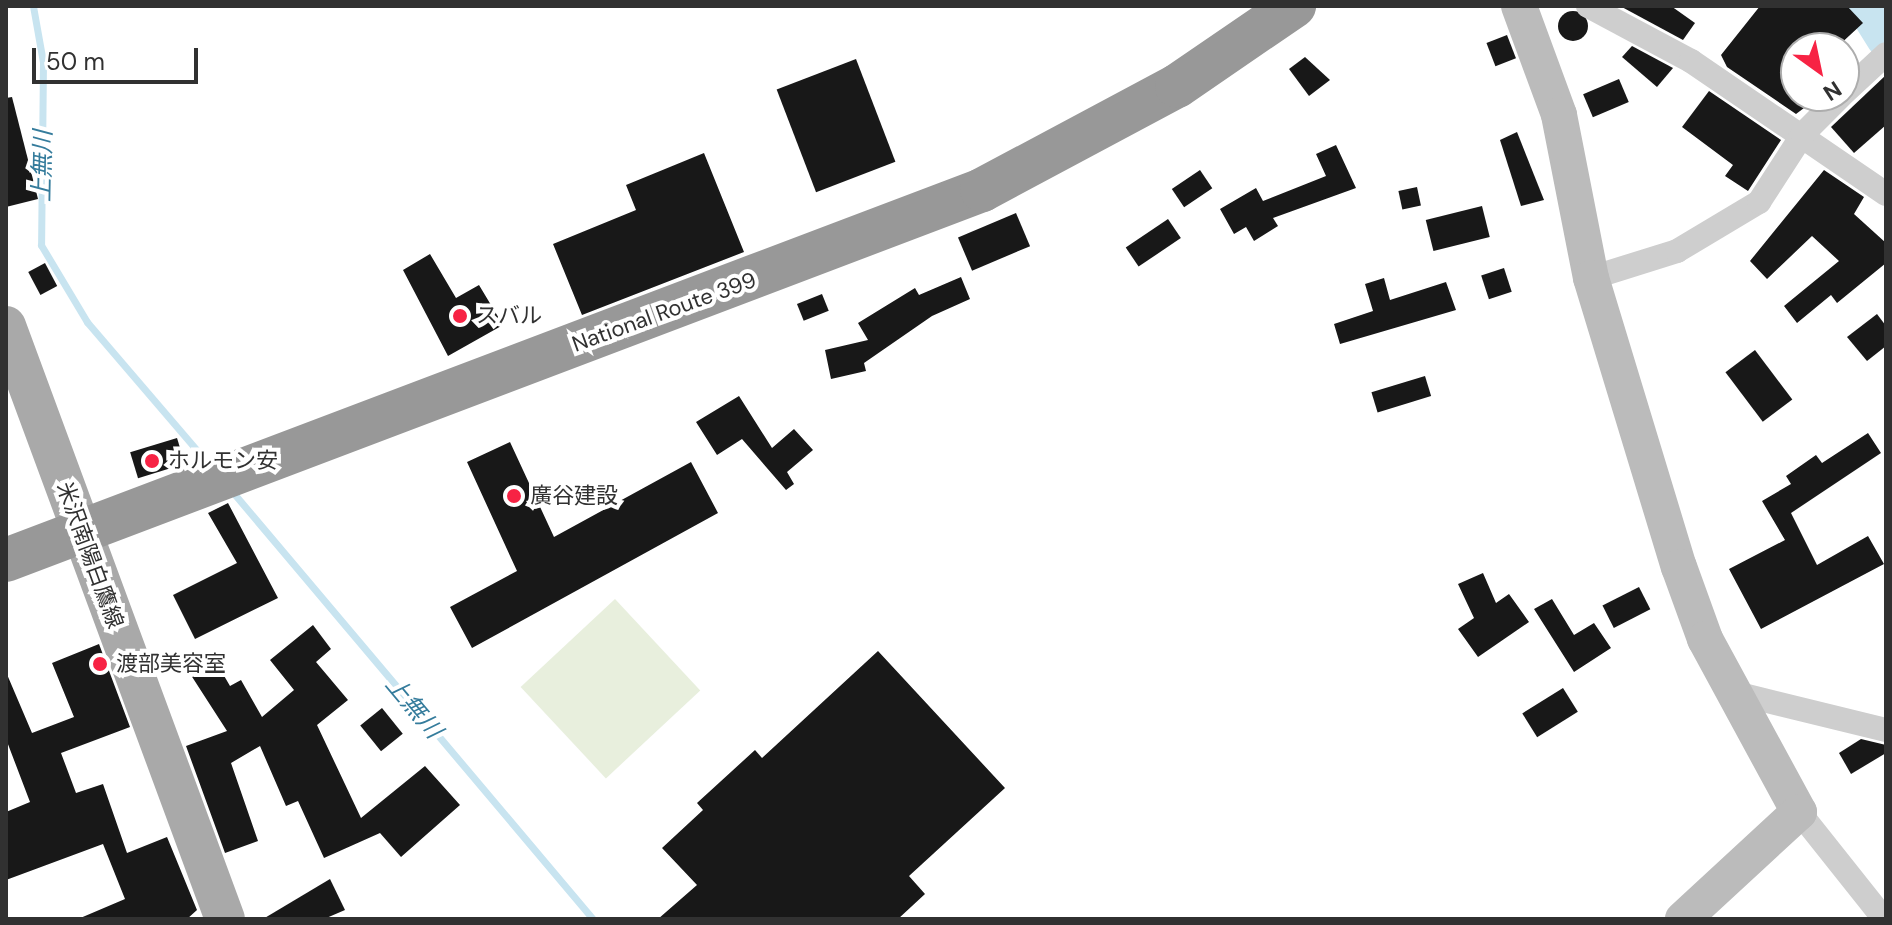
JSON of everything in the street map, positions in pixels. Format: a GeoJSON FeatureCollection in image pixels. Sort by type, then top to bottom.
{"type":"FeatureCollection","features":[{"type":"Feature","properties":{"kind":"highway","name":"National Route 399"},"geometry":{"type":"LineString","coordinates":[[6,560],[982,190],[1177,86],[1294,6]]}},
{"type":"Feature","properties":{"kind":"main road","name":"米沢南陽白鷹線"},"geometry":{"type":"LineString","coordinates":[[6,326],[225,919]]}},
{"type":"Feature","properties":{"kind":"street"},"geometry":{"type":"LineString","coordinates":[[1519,6],[1559,115],[1591,278],[1675,553],[1731,692],[1799,812],[1884,919]]}},
{"type":"Feature","properties":{"kind":"street"},"geometry":{"type":"LineString","coordinates":[[1588,6],[1803,134],[1886,194]]}},
{"type":"Feature","properties":{"kind":"street"},"geometry":{"type":"LineString","coordinates":[[1860,77],[1881,57]]}},
{"type":"Feature","properties":{"kind":"street"},"geometry":{"type":"LineString","coordinates":[[1591,278],[1677,251],[1759,202],[1803,134],[1824,112]]}},
{"type":"Feature","properties":{"kind":"street"},"geometry":{"type":"LineString","coordinates":[[1731,692],[1886,730]]}},
{"type":"Feature","properties":{"kind":"street"},"geometry":{"type":"LineString","coordinates":[[1683,919],[1799,812]]}},
{"type":"Feature","properties":{"kind":"green space"},"geometry":{"type":"Polygon","coordinates":[[[615,599],[700,690],[606,778],[521,687],[615,599]]]}},
{"type":"Feature","properties":{"kind":"building"},"geometry":{"type":"Polygon","coordinates":[[[1620,6],[1671,6],[1695,23],[1683,40],[1620,6]]]}},
{"type":"Feature","properties":{"kind":"building"},"geometry":{"type":"Polygon","coordinates":[[[1760,6],[1847,6],[1863,23],[1853,32],[1780,32],[1780,103],[1727,67],[1721,55],[1760,6]]]}},
{"type":"Feature","properties":{"kind":"building"},"geometry":{"type":"Polygon","coordinates":[[[1573,11],[1584,15],[1588,26],[1584,37],[1573,41],[1562,37],[1558,26],[1562,15],[1573,11]]]}},
{"type":"Feature","properties":{"kind":"building"},"geometry":{"type":"Polygon","coordinates":[[[1507,35],[1516,58],[1495,66],[1486,43],[1507,35]]]}},
{"type":"Feature","properties":{"kind":"building"},"geometry":{"type":"Polygon","coordinates":[[[1632,46],[1673,68],[1657,87],[1622,57],[1632,46]]]}},
{"type":"Feature","properties":{"kind":"building"},"geometry":{"type":"Polygon","coordinates":[[[1305,57],[1330,80],[1309,96],[1289,69],[1305,57]]]}},
{"type":"Feature","properties":{"kind":"building"},"geometry":{"type":"Polygon","coordinates":[[[856,59],[895,162],[816,192],[777,89],[856,59]]]}},
{"type":"Feature","properties":{"kind":"building"},"geometry":{"type":"Polygon","coordinates":[[[1886,75],[1886,125],[1854,153],[1831,127],[1847,112],[1860,112],[1860,100],[1886,75]]]}},
{"type":"Feature","properties":{"kind":"building"},"geometry":{"type":"Polygon","coordinates":[[[1619,79],[1629,102],[1593,117],[1583,94],[1619,79]]]}},
{"type":"Feature","properties":{"kind":"building"},"geometry":{"type":"Polygon","coordinates":[[[1709,91],[1781,140],[1748,191],[1725,176],[1733,165],[1682,127],[1709,91]]]}},
{"type":"Feature","properties":{"kind":"building"},"geometry":{"type":"Polygon","coordinates":[[[12,97],[38,199],[6,207],[6,98],[12,97]]]}},
{"type":"Feature","properties":{"kind":"building"},"geometry":{"type":"Polygon","coordinates":[[[1517,132],[1544,200],[1521,206],[1500,140],[1517,132]]]}},
{"type":"Feature","properties":{"kind":"building"},"geometry":{"type":"Polygon","coordinates":[[[1336,145],[1356,188],[1273,218],[1278,226],[1254,241],[1246,227],[1234,234],[1220,209],[1256,188],[1263,201],[1326,176],[1316,154],[1336,145]]]}},
{"type":"Feature","properties":{"kind":"building"},"geometry":{"type":"Polygon","coordinates":[[[704,153],[744,252],[582,315],[553,244],[636,210],[626,185],[704,153]]]}},
{"type":"Feature","properties":{"kind":"building"},"geometry":{"type":"Polygon","coordinates":[[[1200,170],[1212,188],[1184,207],[1172,189],[1200,170]]]}},
{"type":"Feature","properties":{"kind":"building"},"geometry":{"type":"Polygon","coordinates":[[[1824,170],[1864,197],[1854,214],[1886,243],[1886,263],[1837,303],[1831,295],[1797,323],[1784,306],[1839,261],[1812,236],[1767,279],[1750,261],[1824,170]]]}},
{"type":"Feature","properties":{"kind":"building"},"geometry":{"type":"Polygon","coordinates":[[[1417,187],[1421,206],[1402,210],[1398,191],[1417,187]]]}},
{"type":"Feature","properties":{"kind":"building"},"geometry":{"type":"Polygon","coordinates":[[[1482,206],[1490,237],[1433,251],[1426,220],[1482,206]]]}},
{"type":"Feature","properties":{"kind":"building"},"geometry":{"type":"Polygon","coordinates":[[[1016,213],[1030,246],[972,271],[958,238],[1016,213]]]}},
{"type":"Feature","properties":{"kind":"building"},"geometry":{"type":"Polygon","coordinates":[[[1168,219],[1181,238],[1139,267],[1126,248],[1168,219]]]}},
{"type":"Feature","properties":{"kind":"building"},"geometry":{"type":"Polygon","coordinates":[[[430,254],[456,298],[479,285],[503,325],[448,356],[403,270],[430,254]]]}},
{"type":"Feature","properties":{"kind":"building"},"geometry":{"type":"Polygon","coordinates":[[[45,263],[57,286],[40,295],[28,272],[45,263]]]}},
{"type":"Feature","properties":{"kind":"building"},"geometry":{"type":"Polygon","coordinates":[[[1504,268],[1512,292],[1489,299],[1481,275],[1504,268]]]}},
{"type":"Feature","properties":{"kind":"building"},"geometry":{"type":"Polygon","coordinates":[[[961,277],[970,299],[932,316],[864,363],[866,371],[831,379],[825,350],[868,340],[858,323],[915,288],[919,295],[961,277]]]}},
{"type":"Feature","properties":{"kind":"building"},"geometry":{"type":"Polygon","coordinates":[[[1384,278],[1390,300],[1446,282],[1456,310],[1340,344],[1334,324],[1373,311],[1365,284],[1384,278]]]}},
{"type":"Feature","properties":{"kind":"building"},"geometry":{"type":"Polygon","coordinates":[[[822,294],[829,311],[804,321],[797,304],[822,294]]]}},
{"type":"Feature","properties":{"kind":"building"},"geometry":{"type":"Polygon","coordinates":[[[1877,314],[1886,326],[1886,346],[1867,361],[1847,337],[1877,314]]]}},
{"type":"Feature","properties":{"kind":"building"},"geometry":{"type":"Polygon","coordinates":[[[1755,350],[1792,400],[1763,422],[1725,372],[1755,350]]]}},
{"type":"Feature","properties":{"kind":"building"},"geometry":{"type":"Polygon","coordinates":[[[1425,376],[1431,396],[1378,412],[1371,392],[1425,376]]]}},
{"type":"Feature","properties":{"kind":"building"},"geometry":{"type":"Polygon","coordinates":[[[739,396],[772,448],[794,429],[813,450],[787,472],[794,484],[786,490],[742,439],[717,455],[696,422],[739,396]]]}},
{"type":"Feature","properties":{"kind":"building"},"geometry":{"type":"Polygon","coordinates":[[[1868,433],[1881,453],[1791,513],[1817,565],[1868,536],[1884,564],[1761,629],[1729,569],[1785,540],[1762,501],[1791,484],[1786,476],[1816,455],[1822,463],[1868,433]]]}},
{"type":"Feature","properties":{"kind":"building"},"geometry":{"type":"Polygon","coordinates":[[[177,438],[185,464],[138,478],[130,452],[177,438]]]}},
{"type":"Feature","properties":{"kind":"building"},"geometry":{"type":"Polygon","coordinates":[[[510,442],[554,537],[691,462],[718,513],[472,648],[450,607],[517,571],[467,462],[510,442]]]}},
{"type":"Feature","properties":{"kind":"building"},"geometry":{"type":"Polygon","coordinates":[[[228,503],[278,598],[195,639],[173,595],[237,563],[208,513],[228,503]]]}},
{"type":"Feature","properties":{"kind":"building"},"geometry":{"type":"Polygon","coordinates":[[[1483,573],[1496,603],[1509,594],[1529,622],[1478,657],[1458,629],[1474,618],[1458,584],[1483,573]]]}},
{"type":"Feature","properties":{"kind":"building"},"geometry":{"type":"Polygon","coordinates":[[[1639,587],[1650,609],[1614,628],[1602,606],[1639,587]]]}},
{"type":"Feature","properties":{"kind":"building"},"geometry":{"type":"Polygon","coordinates":[[[1552,599],[1574,635],[1594,623],[1611,648],[1574,672],[1534,609],[1552,599]]]}},
{"type":"Feature","properties":{"kind":"building"},"geometry":{"type":"Polygon","coordinates":[[[313,625],[331,649],[316,662],[348,700],[317,725],[361,818],[425,766],[460,805],[401,857],[380,833],[324,858],[298,801],[286,806],[260,746],[231,763],[258,841],[225,853],[186,746],[227,731],[187,669],[212,655],[230,686],[241,680],[262,717],[294,690],[270,660],[313,625]]]}},
{"type":"Feature","properties":{"kind":"building"},"geometry":{"type":"Polygon","coordinates":[[[99,644],[130,727],[61,753],[76,793],[103,784],[127,853],[167,837],[197,910],[187,919],[78,919],[125,899],[103,844],[6,880],[6,812],[30,802],[6,739],[6,672],[32,733],[74,717],[52,663],[99,644]]]}},
{"type":"Feature","properties":{"kind":"building"},"geometry":{"type":"Polygon","coordinates":[[[878,651],[1005,788],[909,876],[925,894],[898,919],[658,919],[697,885],[662,848],[703,810],[697,803],[755,750],[762,758],[878,651]]]}},
{"type":"Feature","properties":{"kind":"building"},"geometry":{"type":"Polygon","coordinates":[[[1563,688],[1578,712],[1537,737],[1522,713],[1563,688]]]}},
{"type":"Feature","properties":{"kind":"building"},"geometry":{"type":"Polygon","coordinates":[[[382,708],[403,734],[381,751],[360,726],[382,708]]]}},
{"type":"Feature","properties":{"kind":"building"},"geometry":{"type":"Polygon","coordinates":[[[1861,739],[1886,745],[1886,753],[1851,774],[1839,753],[1861,739]]]}},
{"type":"Feature","properties":{"kind":"building"},"geometry":{"type":"Polygon","coordinates":[[[330,879],[345,910],[324,919],[263,919],[330,879]]]}},
{"type":"Feature","properties":{"kind":"waterway","name":"上無川"},"geometry":{"type":"LineString","coordinates":[[33,6],[43,62],[41,245],[87,322],[207,462]]}},
{"type":"Feature","properties":{"kind":"waterway"},"geometry":{"type":"LineString","coordinates":[[1866,6],[1886,38]]}},
{"type":"Feature","properties":{"kind":"waterway","name":"上無川"},"geometry":{"type":"LineString","coordinates":[[236,496],[593,919]]}},
{"type":"Feature","properties":{"kind":"place","name":"スバル"},"geometry":{"type":"Point","coordinates":[460,316]}},
{"type":"Feature","properties":{"kind":"place","name":"ホルモン安"},"geometry":{"type":"Point","coordinates":[152,461]}},
{"type":"Feature","properties":{"kind":"place","name":"廣谷建設"},"geometry":{"type":"Point","coordinates":[514,496]}},
{"type":"Feature","properties":{"kind":"place","name":"渡部美容室"},"geometry":{"type":"Point","coordinates":[100,664]}}]}
